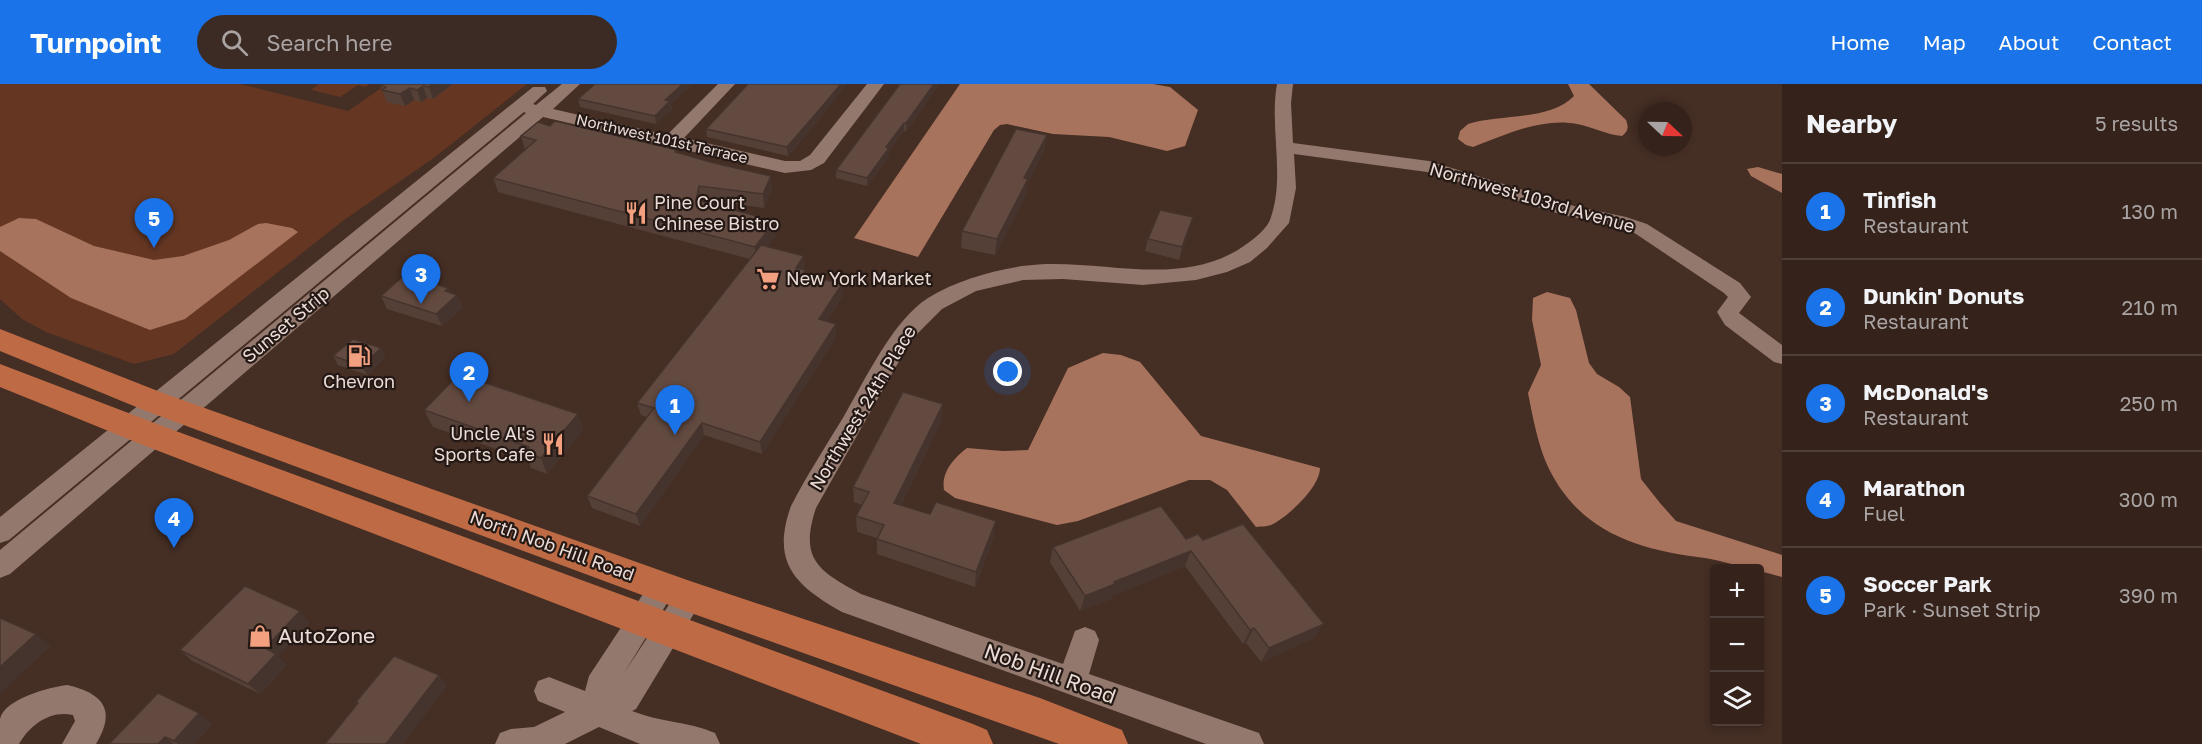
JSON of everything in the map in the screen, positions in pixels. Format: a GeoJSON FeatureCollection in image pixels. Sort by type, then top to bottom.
{"type":"FeatureCollection","features":[{"type":"Feature","properties":{"kind":"main road","name":"North Nob Hill Road"},"geometry":{"type":"LineString","coordinates":[[0,339],[170,408],[677,592],[1040,717],[1108,744]]}},
{"type":"Feature","properties":{"kind":"main road","name":"North Nob Hill Road"},"geometry":{"type":"LineString","coordinates":[[0,375],[141,431],[973,744]]}},
{"type":"Feature","properties":{"kind":"street","name":"Sunset Strip"},"geometry":{"type":"LineString","coordinates":[[530,109],[547,84]]}},
{"type":"Feature","properties":{"kind":"street","name":"Sunset Strip"},"geometry":{"type":"LineString","coordinates":[[0,532],[141,431],[530,109],[572,84]]}},
{"type":"Feature","properties":{"kind":"street"},"geometry":{"type":"LineString","coordinates":[[671,141],[727,84]]}},
{"type":"Feature","properties":{"kind":"street","name":"Northwest 101st Terrace"},"geometry":{"type":"LineString","coordinates":[[530,109],[785,167],[804,166],[817,159],[876,84]]}},
{"type":"Feature","properties":{"kind":"street","name":"Northwest 24th Place"},"geometry":{"type":"LineString","coordinates":[[852,603],[828,591],[808,573],[798,555],[795,536],[804,507],[903,334],[934,304],[969,286],[1004,276],[1043,271],[1143,278],[1178,276],[1220,267],[1260,244],[1279,223],[1286,188],[1282,103],[1285,84]]}},
{"type":"Feature","properties":{"kind":"street","name":"Northwest 103rd Avenue"},"geometry":{"type":"LineString","coordinates":[[1285,147],[1429,167],[1570,211],[1640,228],[1732,288],[1740,297],[1728,312],[1733,320],[1782,357]]}},
{"type":"Feature","properties":{"kind":"street","name":"Sunset Strip"},"geometry":{"type":"LineString","coordinates":[[0,566],[141,431]]}},
{"type":"Feature","properties":{"kind":"street"},"geometry":{"type":"LineString","coordinates":[[511,744],[537,742],[625,699],[657,625],[677,592]]}},
{"type":"Feature","properties":{"kind":"street","name":"Nob Hill Road"},"geometry":{"type":"LineString","coordinates":[[852,603],[1248,744]]}},
{"type":"Feature","properties":{"kind":"street"},"geometry":{"type":"LineString","coordinates":[[1072,681],[1085,640]]}},
{"type":"Feature","properties":{"kind":"street"},"geometry":{"type":"LineString","coordinates":[[549,691],[642,730],[693,739],[704,744]]}},
{"type":"Feature","properties":{"kind":"street"},"geometry":{"type":"LineString","coordinates":[[2,744],[14,725],[27,713],[51,700],[66,698],[78,700],[87,706],[90,716],[88,728],[78,744]]}},
{"type":"Feature","properties":{"kind":"shaded area"},"geometry":{"type":"Polygon","coordinates":[[[0,84],[240,84],[348,111],[387,84],[527,84],[435,157],[344,220],[174,354],[134,364],[46,332],[22,319],[0,299],[0,84]]]}},
{"type":"Feature","properties":{"kind":"shaded area"},"geometry":{"type":"Polygon","coordinates":[[[319,84],[370,84],[365,87],[358,85],[340,97],[311,90],[319,84]]]}},
{"type":"Feature","properties":{"kind":"shaded area"},"geometry":{"type":"Polygon","coordinates":[[[960,84],[1153,84],[1170,87],[1198,110],[1185,146],[1167,151],[1109,137],[1053,134],[1007,124],[1000,125],[994,130],[918,257],[854,238],[960,84]]]}},
{"type":"Feature","properties":{"kind":"shaded area"},"geometry":{"type":"Polygon","coordinates":[[[1568,84],[1589,84],[1626,120],[1628,127],[1626,133],[1622,136],[1564,122],[1524,128],[1473,147],[1458,139],[1460,131],[1468,124],[1524,116],[1552,110],[1564,104],[1574,96],[1568,84]]]}},
{"type":"Feature","properties":{"kind":"shaded area"},"geometry":{"type":"Polygon","coordinates":[[[1758,167],[1782,174],[1782,193],[1751,176],[1747,169],[1758,167]]]}},
{"type":"Feature","properties":{"kind":"shaded area"},"geometry":{"type":"Polygon","coordinates":[[[19,218],[36,219],[94,246],[154,260],[183,256],[229,240],[258,224],[266,223],[292,228],[298,232],[185,319],[150,330],[71,298],[0,251],[0,227],[19,218]]]}},
{"type":"Feature","properties":{"kind":"shaded area"},"geometry":{"type":"Polygon","coordinates":[[[1547,292],[1570,298],[1576,310],[1589,363],[1597,374],[1619,387],[1630,397],[1641,479],[1676,521],[1782,555],[1782,577],[1764,572],[1764,564],[1732,564],[1657,550],[1635,543],[1595,523],[1578,509],[1562,491],[1549,469],[1536,432],[1528,393],[1541,365],[1532,320],[1533,298],[1547,292]]]}},
{"type":"Feature","properties":{"kind":"shaded area"},"geometry":{"type":"Polygon","coordinates":[[[1103,353],[1121,355],[1140,362],[1201,436],[1320,468],[1315,484],[1302,501],[1278,521],[1271,525],[1256,527],[1227,490],[1210,480],[1189,480],[1078,521],[1057,525],[955,498],[944,490],[944,477],[947,471],[957,456],[967,448],[1003,451],[1028,450],[1068,368],[1103,353]]]}},
{"type":"Feature","properties":{"kind":"building"},"geometry":{"type":"Polygon","coordinates":[[[381,84],[433,84],[417,90],[410,88],[400,94],[382,90],[386,87],[381,84]]]}},
{"type":"Feature","properties":{"kind":"building"},"geometry":{"type":"Polygon","coordinates":[[[595,84],[683,84],[665,100],[670,101],[655,116],[578,99],[595,84]]]}},
{"type":"Feature","properties":{"kind":"building"},"geometry":{"type":"Polygon","coordinates":[[[748,84],[841,84],[787,147],[706,129],[748,84]]]}},
{"type":"Feature","properties":{"kind":"building"},"geometry":{"type":"Polygon","coordinates":[[[900,84],[934,84],[886,147],[889,148],[867,178],[836,170],[900,84]]]}},
{"type":"Feature","properties":{"kind":"building"},"geometry":{"type":"Polygon","coordinates":[[[555,121],[677,150],[675,152],[771,176],[763,194],[699,186],[696,200],[775,221],[755,247],[493,178],[536,140],[521,136],[538,122],[550,126],[555,121]]]}},
{"type":"Feature","properties":{"kind":"building"},"geometry":{"type":"Polygon","coordinates":[[[1016,129],[1047,135],[1024,178],[1028,179],[997,239],[962,231],[1016,129]]]}},
{"type":"Feature","properties":{"kind":"building"},"geometry":{"type":"Polygon","coordinates":[[[1160,210],[1193,217],[1182,247],[1148,239],[1160,210]]]}},
{"type":"Feature","properties":{"kind":"building"},"geometry":{"type":"Polygon","coordinates":[[[761,245],[804,256],[796,268],[805,270],[803,274],[842,284],[819,319],[836,324],[760,442],[702,423],[636,514],[587,496],[654,408],[637,403],[761,245]]]}},
{"type":"Feature","properties":{"kind":"building"},"geometry":{"type":"Polygon","coordinates":[[[415,277],[448,288],[445,291],[457,295],[436,314],[381,296],[401,278],[411,281],[415,277]]]}},
{"type":"Feature","properties":{"kind":"building"},"geometry":{"type":"Polygon","coordinates":[[[353,339],[381,348],[362,366],[333,356],[353,339]]]}},
{"type":"Feature","properties":{"kind":"building"},"geometry":{"type":"Polygon","coordinates":[[[459,374],[578,414],[541,458],[524,452],[529,447],[424,410],[459,374]]]}},
{"type":"Feature","properties":{"kind":"building"},"geometry":{"type":"Polygon","coordinates":[[[903,392],[943,404],[894,503],[930,514],[936,502],[996,521],[976,572],[877,539],[884,525],[856,516],[869,492],[853,487],[903,392]]]}},
{"type":"Feature","properties":{"kind":"building"},"geometry":{"type":"Polygon","coordinates":[[[1161,506],[1186,539],[1198,534],[1203,540],[1243,524],[1324,624],[1269,648],[1254,628],[1250,630],[1191,551],[1085,596],[1053,547],[1161,506]]]}},
{"type":"Feature","properties":{"kind":"building"},"geometry":{"type":"Polygon","coordinates":[[[245,586],[300,611],[265,648],[276,654],[248,684],[180,650],[245,586]]]}},
{"type":"Feature","properties":{"kind":"building"},"geometry":{"type":"Polygon","coordinates":[[[0,618],[36,634],[0,667],[0,618]]]}},
{"type":"Feature","properties":{"kind":"building"},"geometry":{"type":"Polygon","coordinates":[[[394,656],[439,675],[386,744],[325,744],[358,703],[356,702],[394,656]]]}},
{"type":"Feature","properties":{"kind":"building"},"geometry":{"type":"Polygon","coordinates":[[[158,693],[199,713],[174,741],[165,737],[158,744],[109,744],[158,693]]]}},
{"type":"Feature","properties":{"kind":"place","name":"Pine Court Chinese Bistro"},"geometry":{"type":"Point","coordinates":[636,213]}},
{"type":"Feature","properties":{"kind":"place","name":"Soccer Park"},"geometry":{"type":"Point","coordinates":[154,248]}},
{"type":"Feature","properties":{"kind":"place","name":"New York Market"},"geometry":{"type":"Point","coordinates":[768,279]}},
{"type":"Feature","properties":{"kind":"place","name":"McDonald's"},"geometry":{"type":"Point","coordinates":[421,304]}},
{"type":"Feature","properties":{"kind":"place","name":"Chevron"},"geometry":{"type":"Point","coordinates":[359,356]}},
{"type":"Feature","properties":{"kind":"place","name":"Dunkin' Donuts"},"geometry":{"type":"Point","coordinates":[469,402]}},
{"type":"Feature","properties":{"kind":"place","name":"Tinfish"},"geometry":{"type":"Point","coordinates":[675,435]}},
{"type":"Feature","properties":{"kind":"place","name":"Uncle Al's Sports Cafe"},"geometry":{"type":"Point","coordinates":[553,444]}},
{"type":"Feature","properties":{"kind":"place","name":"Marathon"},"geometry":{"type":"Point","coordinates":[174,548]}},
{"type":"Feature","properties":{"kind":"place","name":"AutoZone"},"geometry":{"type":"Point","coordinates":[260,636]}}]}
